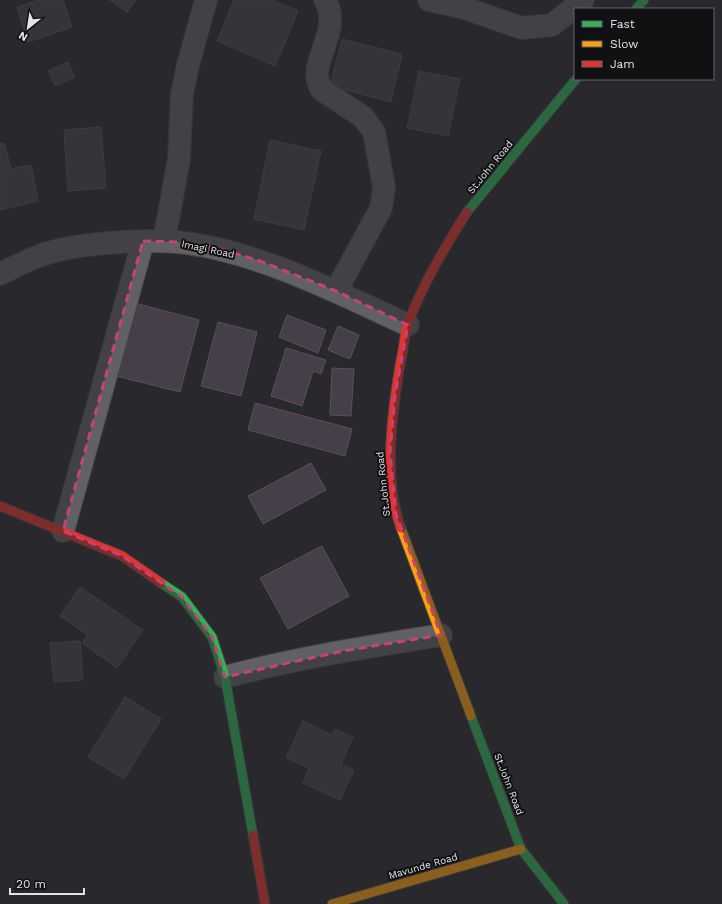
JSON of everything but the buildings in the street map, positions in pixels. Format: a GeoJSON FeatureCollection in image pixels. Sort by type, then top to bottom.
{"type":"FeatureCollection","features":[{"type":"Feature","properties":{"kind":"street"},"geometry":{"type":"LineString","coordinates":[[164,242],[179,159],[182,94],[188,65],[206,0]]}},
{"type":"Feature","properties":{"kind":"street"},"geometry":{"type":"LineString","coordinates":[[325,0],[331,18],[329,38],[316,72],[317,83],[322,90],[363,117],[374,132],[384,186],[381,208],[336,291]]}},
{"type":"Feature","properties":{"kind":"street"},"geometry":{"type":"LineString","coordinates":[[429,0],[464,8],[522,28],[552,25],[583,0]]}},
{"type":"Feature","properties":{"kind":"street"},"geometry":{"type":"LineString","coordinates":[[637,8],[644,0]]}},
{"type":"Feature","properties":{"kind":"street","name":"St.John Road"},"geometry":{"type":"LineString","coordinates":[[564,904],[521,849],[396,514],[390,452],[395,395],[408,325],[436,263],[467,212],[575,80]]}},
{"type":"Feature","properties":{"kind":"street"},"geometry":{"type":"LineString","coordinates":[[63,531],[143,242]]}},
{"type":"Feature","properties":{"kind":"street","name":"Imagi Road"},"geometry":{"type":"LineString","coordinates":[[0,274],[40,255],[86,245],[164,242],[217,248],[260,261],[336,291],[408,325]]}},
{"type":"Feature","properties":{"kind":"street"},"geometry":{"type":"LineString","coordinates":[[0,506],[122,556],[182,597],[212,637],[225,677],[265,904]]}},
{"type":"Feature","properties":{"kind":"street"},"geometry":{"type":"LineString","coordinates":[[225,677],[275,664],[441,635]]}},
{"type":"Feature","properties":{"kind":"street","name":"Mavunde Road"},"geometry":{"type":"LineString","coordinates":[[332,904],[521,849]]}},
{"type":"Feature","properties":{"kind":"highlighted area"},"geometry":{"type":"Polygon","coordinates":[[[143,241],[177,242],[217,248],[260,261],[336,291],[408,325],[395,395],[390,452],[396,514],[441,635],[343,651],[225,677],[212,637],[182,597],[122,556],[63,531],[143,241]]]}},
{"type":"Feature","properties":{"kind":"traffic: fast"},"geometry":{"type":"LineString","coordinates":[[637,8],[644,0]]}},
{"type":"Feature","properties":{"kind":"traffic: fast"},"geometry":{"type":"LineString","coordinates":[[467,212],[575,80]]}},
{"type":"Feature","properties":{"kind":"traffic: fast"},"geometry":{"type":"LineString","coordinates":[[161,583],[182,597],[212,637],[225,677],[253,835]]}},
{"type":"Feature","properties":{"kind":"traffic: fast"},"geometry":{"type":"LineString","coordinates":[[471,716],[521,849],[564,904]]}},
{"type":"Feature","properties":{"kind":"traffic: slow"},"geometry":{"type":"LineString","coordinates":[[401,528],[471,716]]}},
{"type":"Feature","properties":{"kind":"traffic: slow"},"geometry":{"type":"LineString","coordinates":[[332,904],[521,849]]}},
{"type":"Feature","properties":{"kind":"traffic: jam"},"geometry":{"type":"LineString","coordinates":[[401,528],[395,509],[392,488],[391,445],[392,423],[406,333],[414,309],[427,281],[467,212]]}},
{"type":"Feature","properties":{"kind":"traffic: jam"},"geometry":{"type":"LineString","coordinates":[[0,506],[122,556],[161,583]]}},
{"type":"Feature","properties":{"kind":"traffic: jam"},"geometry":{"type":"LineString","coordinates":[[253,835],[265,904]]}}]}
